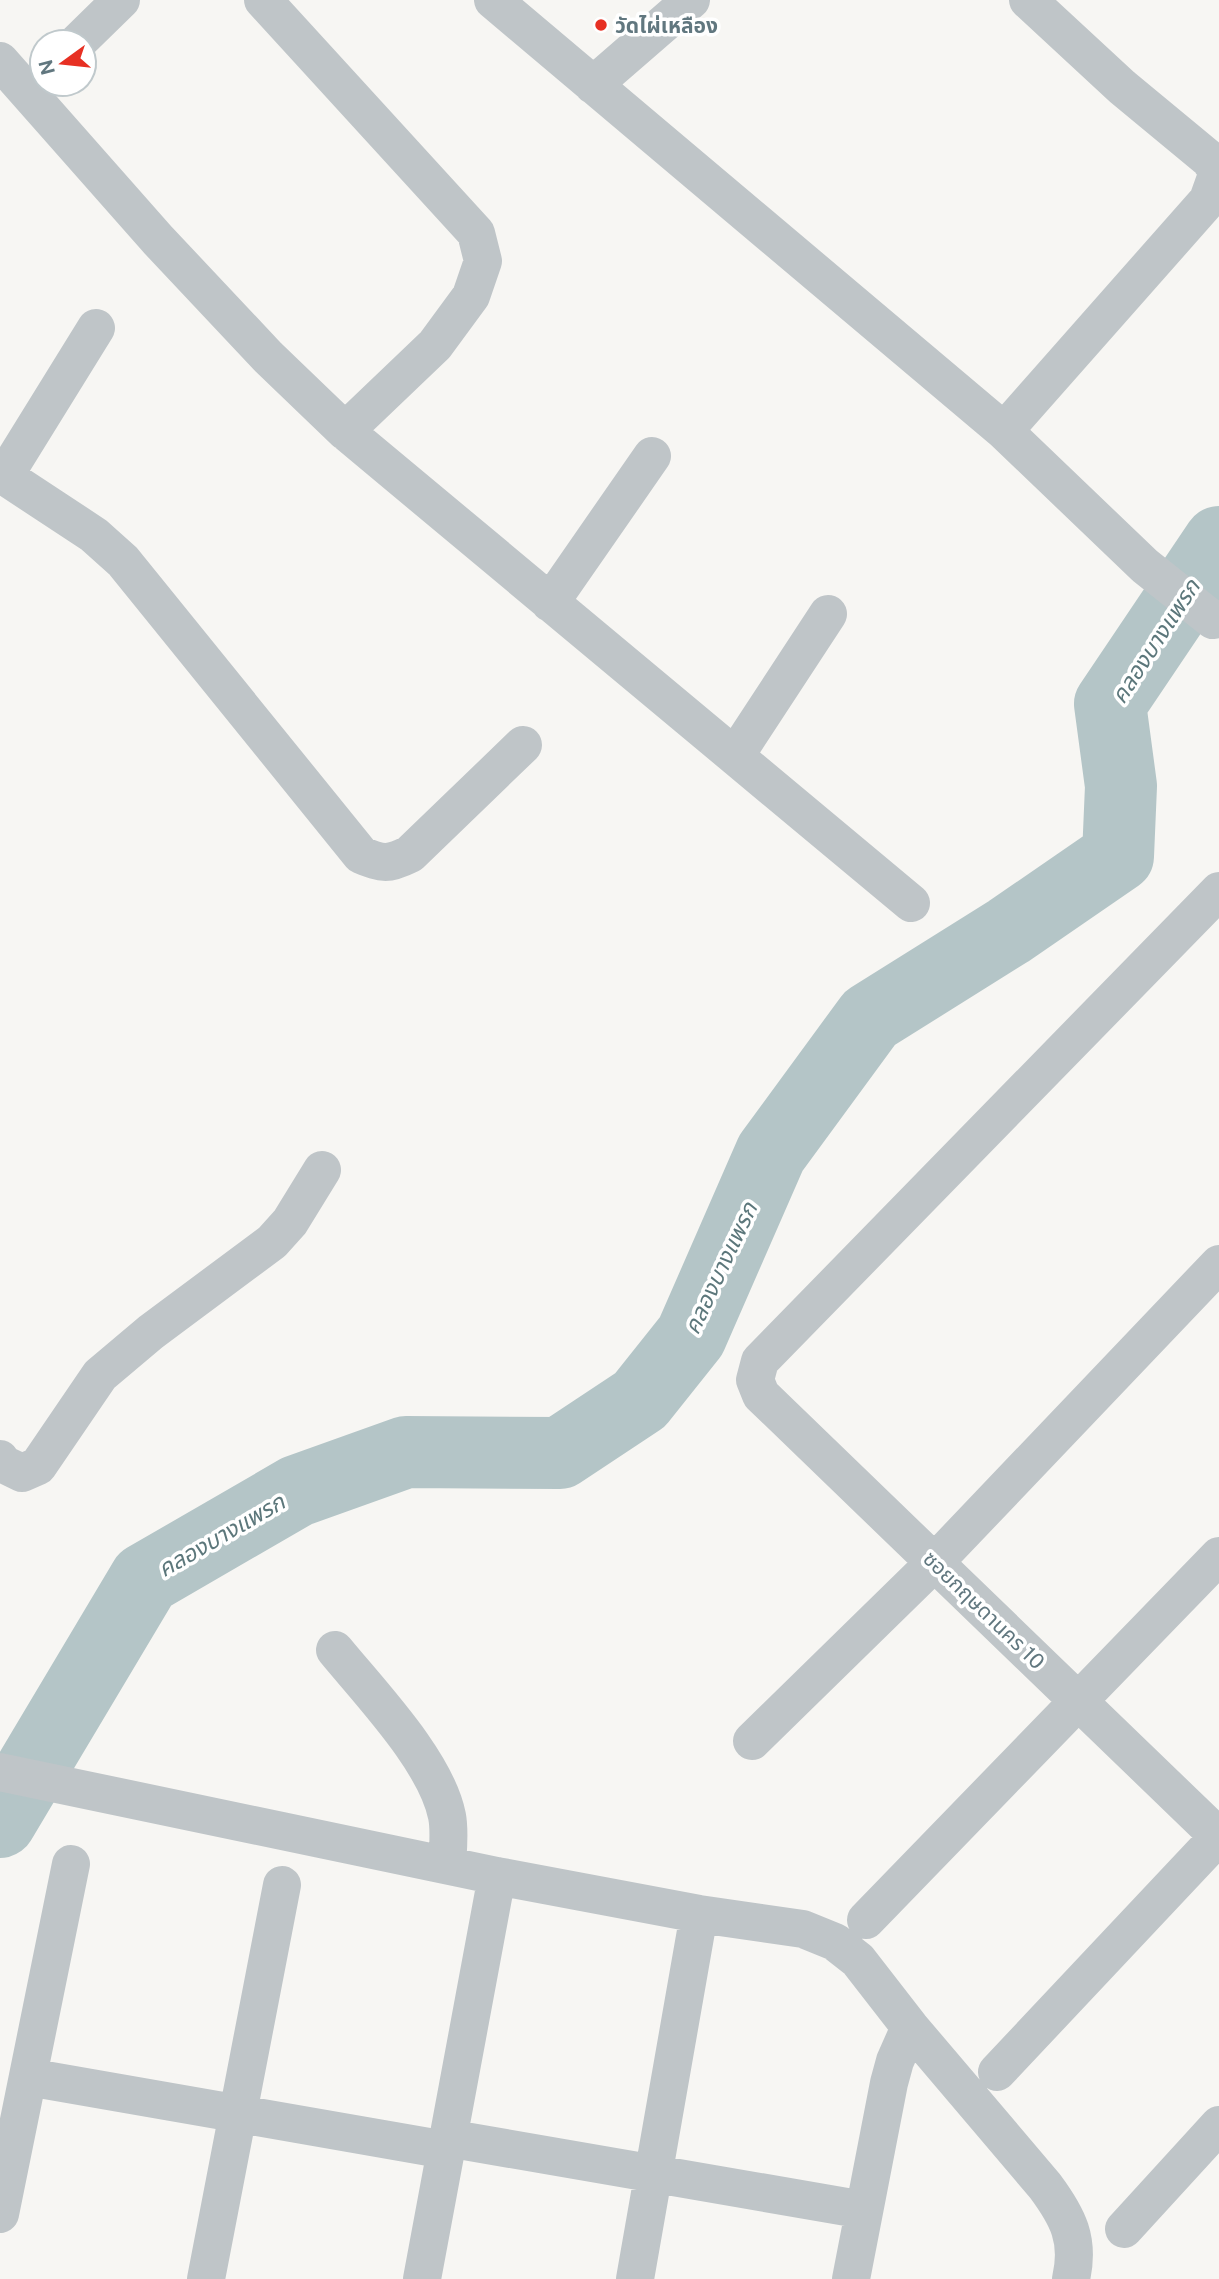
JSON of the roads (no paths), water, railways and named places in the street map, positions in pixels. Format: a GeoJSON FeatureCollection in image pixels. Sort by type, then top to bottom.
{"type":"FeatureCollection","features":[{"type":"Feature","properties":{"kind":"street"},"geometry":{"type":"LineString","coordinates":[[92,28],[121,0]]}},
{"type":"Feature","properties":{"kind":"street"},"geometry":{"type":"LineString","coordinates":[[263,0],[476,233],[483,261],[471,296],[435,345],[345,431]]}},
{"type":"Feature","properties":{"kind":"street"},"geometry":{"type":"LineString","coordinates":[[493,0],[1004,431],[1145,566],[1216,620]]}},
{"type":"Feature","properties":{"kind":"street"},"geometry":{"type":"LineString","coordinates":[[593,85],[691,0]]}},
{"type":"Feature","properties":{"kind":"street"},"geometry":{"type":"LineString","coordinates":[[1004,431],[1208,200],[1218,172],[1209,159],[1122,88],[1028,0]]}},
{"type":"Feature","properties":{"kind":"street"},"geometry":{"type":"LineString","coordinates":[[0,61],[28,80]]}},
{"type":"Feature","properties":{"kind":"street"},"geometry":{"type":"LineString","coordinates":[[45,98],[158,240],[268,357],[345,431],[911,903]]}},
{"type":"Feature","properties":{"kind":"street"},"geometry":{"type":"LineString","coordinates":[[96,328],[2,474],[94,536],[123,561],[361,855],[392,863],[410,854],[523,745]]}},
{"type":"Feature","properties":{"kind":"street"},"geometry":{"type":"LineString","coordinates":[[550,603],[652,456]]}},
{"type":"Feature","properties":{"kind":"street"},"geometry":{"type":"LineString","coordinates":[[734,756],[828,614]]}},
{"type":"Feature","properties":{"kind":"street","name":"ซอยกฤษดานคร 10"},"geometry":{"type":"LineString","coordinates":[[1219,891],[760,1360],[755,1380],[761,1395],[1219,1837]]}},
{"type":"Feature","properties":{"kind":"street"},"geometry":{"type":"LineString","coordinates":[[0,1459],[3,1464],[22,1473],[38,1466],[100,1375],[151,1332],[272,1242],[290,1222],[322,1170]]}},
{"type":"Feature","properties":{"kind":"street"},"geometry":{"type":"LineString","coordinates":[[752,1741],[934,1563],[1219,1264]]}},
{"type":"Feature","properties":{"kind":"street"},"geometry":{"type":"LineString","coordinates":[[866,1920],[1219,1556]]}},
{"type":"Feature","properties":{"kind":"street"},"geometry":{"type":"LineString","coordinates":[[335,1650],[408,1739],[435,1781],[448,1817],[447,1866]]}},
{"type":"Feature","properties":{"kind":"street"},"geometry":{"type":"LineString","coordinates":[[0,1772],[497,1876],[699,1914],[803,1929],[835,1942],[858,1959],[910,2027],[1045,2186],[1063,2211],[1073,2240],[1075,2261],[1072,2279]]}},
{"type":"Feature","properties":{"kind":"street"},"geometry":{"type":"LineString","coordinates":[[998,2072],[1219,1837]]}},
{"type":"Feature","properties":{"kind":"street"},"geometry":{"type":"LineString","coordinates":[[0,2214],[6,2155],[28,2077],[71,1864]]}},
{"type":"Feature","properties":{"kind":"street"},"geometry":{"type":"LineString","coordinates":[[422,2279],[497,1876]]}},
{"type":"Feature","properties":{"kind":"street"},"geometry":{"type":"LineString","coordinates":[[206,2279],[282,1885]]}},
{"type":"Feature","properties":{"kind":"street"},"geometry":{"type":"LineString","coordinates":[[635,2279],[699,1914]]}},
{"type":"Feature","properties":{"kind":"street"},"geometry":{"type":"LineString","coordinates":[[851,2279],[889,2084],[895,2061],[910,2027]]}},
{"type":"Feature","properties":{"kind":"street"},"geometry":{"type":"LineString","coordinates":[[28,2077],[238,2114],[653,2173],[864,2210]]}},
{"type":"Feature","properties":{"kind":"street"},"geometry":{"type":"LineString","coordinates":[[1124,2229],[1219,2125]]}},
{"type":"Feature","properties":{"kind":"waterway","name":"คลองบางแพรก"},"geometry":{"type":"LineString","coordinates":[[0,1822],[145,1579],[297,1491],[406,1452],[560,1453],[640,1400],[691,1336],[771,1153],[870,1018],[1009,931],[1118,856],[1121,786],[1110,704],[1219,542]]}},
{"type":"Feature","properties":{"kind":"place","name":"วัดไผ่เหลือง"},"geometry":{"type":"Point","coordinates":[601,25]}}]}
